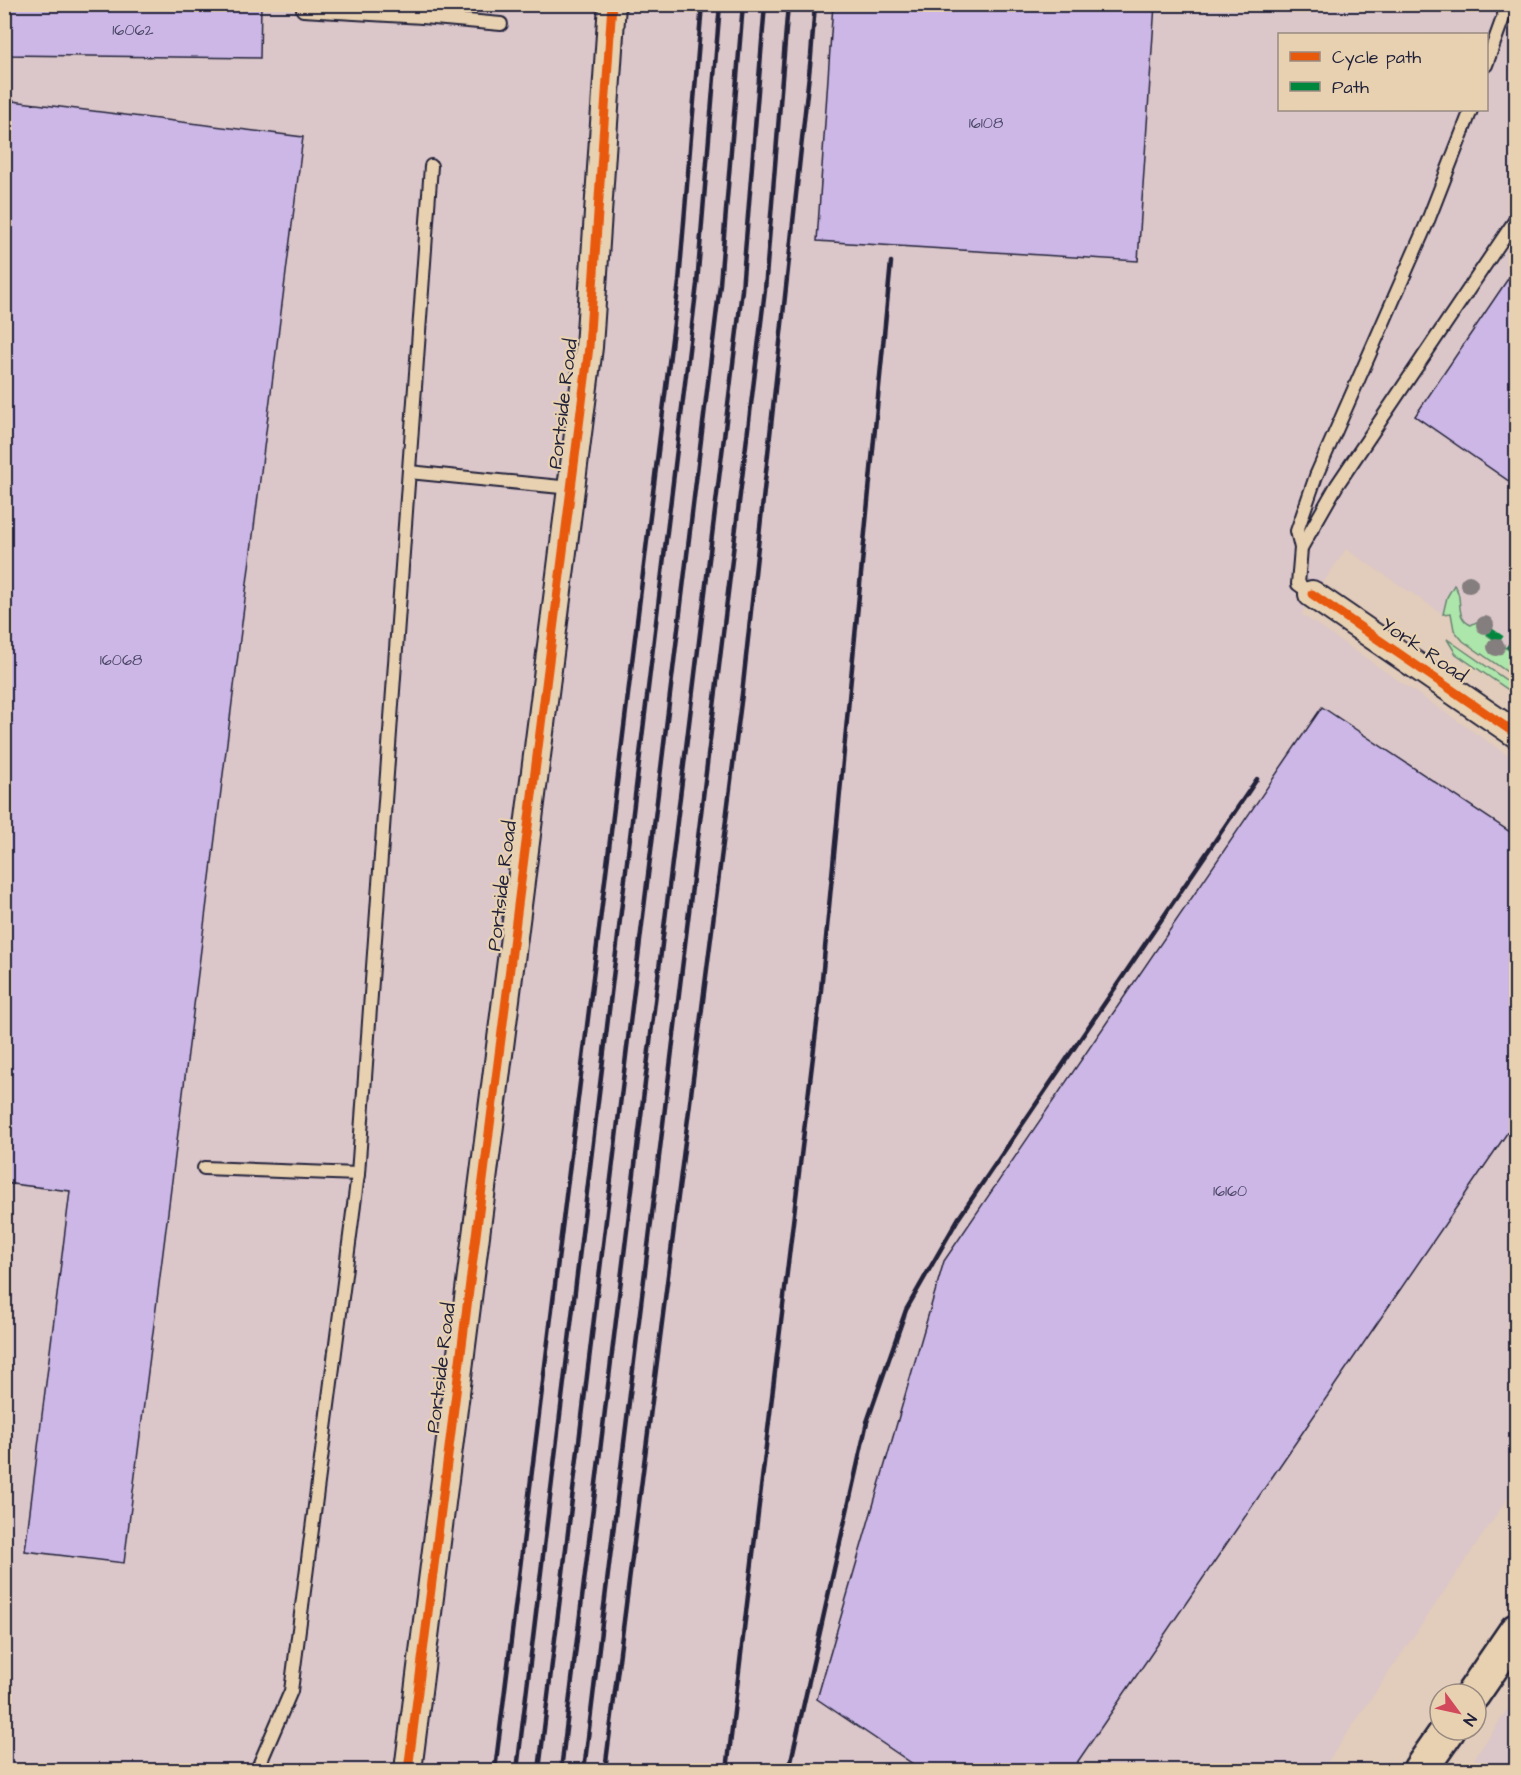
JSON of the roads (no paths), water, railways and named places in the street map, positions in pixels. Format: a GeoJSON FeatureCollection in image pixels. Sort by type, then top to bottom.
{"type":"FeatureCollection","features":[{"type":"Feature","properties":{"kind":"main road"},"geometry":{"type":"LineString","coordinates":[[1481,1682],[1516,1631]]}},
{"type":"Feature","properties":{"kind":"main road"},"geometry":{"type":"LineString","coordinates":[[1420,1770],[1440,1742]]}},
{"type":"Feature","properties":{"kind":"street","name":"Portside Road"},"geometry":{"type":"LineString","coordinates":[[408,1770],[589,347],[612,4]]}},
{"type":"Feature","properties":{"kind":"street","name":"York Road"},"geometry":{"type":"LineString","coordinates":[[1312,594],[1516,734]]}},
{"type":"Feature","properties":{"kind":"lane"},"geometry":{"type":"LineString","coordinates":[[1488,59],[1508,4]]}},
{"type":"Feature","properties":{"kind":"lane"},"geometry":{"type":"LineString","coordinates":[[303,10],[424,11],[501,24]]}},
{"type":"Feature","properties":{"kind":"lane"},"geometry":{"type":"LineString","coordinates":[[1312,594],[1298,584],[1301,548],[1297,531],[1316,476],[1427,223],[1471,111]]}},
{"type":"Feature","properties":{"kind":"lane"},"geometry":{"type":"LineString","coordinates":[[257,1770],[291,1690],[358,1174],[431,166]]}},
{"type":"Feature","properties":{"kind":"lane"},"geometry":{"type":"LineString","coordinates":[[1301,548],[1337,485],[1516,219]]}},
{"type":"Feature","properties":{"kind":"lane"},"geometry":{"type":"LineString","coordinates":[[409,472],[571,488]]}},
{"type":"Feature","properties":{"kind":"lane"},"geometry":{"type":"LineString","coordinates":[[204,1168],[358,1174]]}},
{"type":"Feature","properties":{"kind":"railway"},"geometry":{"type":"LineString","coordinates":[[495,1770],[679,282],[702,4]]}},
{"type":"Feature","properties":{"kind":"railway"},"geometry":{"type":"LineString","coordinates":[[517,1770],[697,284],[720,4]]}},
{"type":"Feature","properties":{"kind":"railway"},"geometry":{"type":"LineString","coordinates":[[539,1770],[720,284],[743,4]]}},
{"type":"Feature","properties":{"kind":"railway"},"geometry":{"type":"LineString","coordinates":[[561,1770],[742,290],[765,4]]}},
{"type":"Feature","properties":{"kind":"railway"},"geometry":{"type":"LineString","coordinates":[[584,1770],[765,290],[788,4]]}},
{"type":"Feature","properties":{"kind":"railway"},"geometry":{"type":"LineString","coordinates":[[605,1770],[742,694],[815,4]]}},
{"type":"Feature","properties":{"kind":"railway"},"geometry":{"type":"LineString","coordinates":[[727,1770],[821,990],[891,262]]}},
{"type":"Feature","properties":{"kind":"railway"},"geometry":{"type":"LineString","coordinates":[[789,1770],[867,1422],[906,1310],[958,1219],[1257,779]]}}]}
